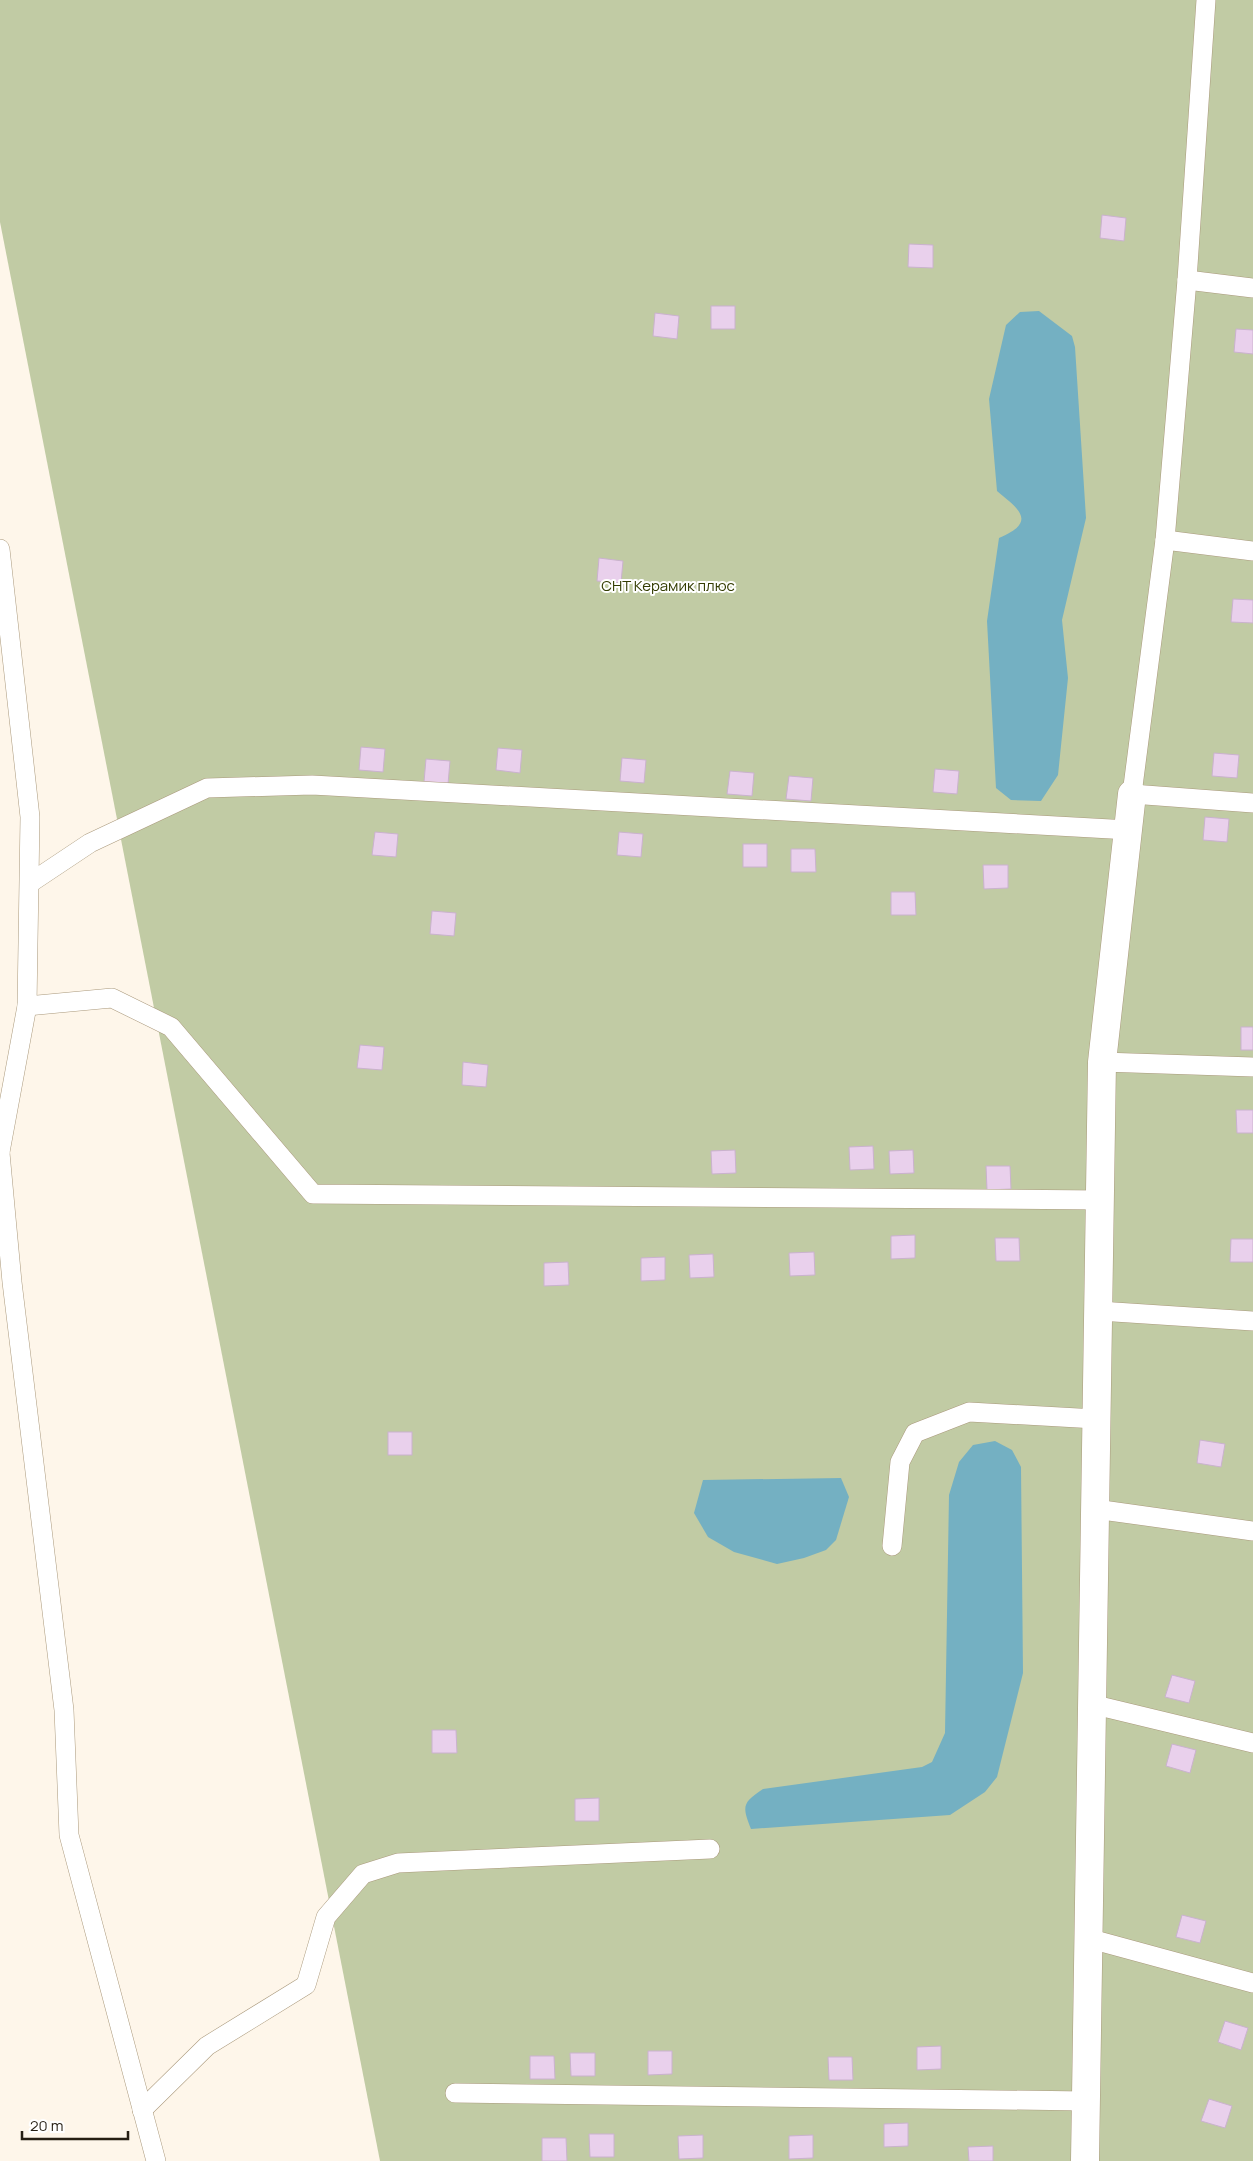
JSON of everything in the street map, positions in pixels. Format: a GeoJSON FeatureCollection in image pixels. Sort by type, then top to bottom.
{"type":"FeatureCollection","features":[{"type":"Feature","properties":{"kind":"street"},"geometry":{"type":"LineString","coordinates":[[1085,2161],[1102,1062],[1132,794]]}},
{"type":"Feature","properties":{"kind":"lane"},"geometry":{"type":"LineString","coordinates":[[1206,0],[1187,280],[1165,540],[1132,794],[1253,803]]}},
{"type":"Feature","properties":{"kind":"lane"},"geometry":{"type":"LineString","coordinates":[[1187,280],[1253,288]]}},
{"type":"Feature","properties":{"kind":"lane"},"geometry":{"type":"LineString","coordinates":[[1165,540],[1253,551]]}},
{"type":"Feature","properties":{"kind":"lane"},"geometry":{"type":"LineString","coordinates":[[0,549],[30,817],[27,1006],[0,1153],[12,1282],[64,1710],[69,1835],[156,2161]]}},
{"type":"Feature","properties":{"kind":"lane"},"geometry":{"type":"LineString","coordinates":[[30,884],[90,843],[207,788],[312,785],[1129,830]]}},
{"type":"Feature","properties":{"kind":"lane"},"geometry":{"type":"LineString","coordinates":[[27,1006],[112,998],[171,1027],[313,1194],[1101,1200]]}},
{"type":"Feature","properties":{"kind":"lane"},"geometry":{"type":"LineString","coordinates":[[1102,1062],[1253,1067]]}},
{"type":"Feature","properties":{"kind":"lane"},"geometry":{"type":"LineString","coordinates":[[1099,1311],[1253,1320]]}},
{"type":"Feature","properties":{"kind":"lane"},"geometry":{"type":"LineString","coordinates":[[892,1546],[900,1462],[915,1433],[968,1412],[1096,1419]]}},
{"type":"Feature","properties":{"kind":"lane"},"geometry":{"type":"LineString","coordinates":[[1095,1509],[1253,1531]]}},
{"type":"Feature","properties":{"kind":"lane"},"geometry":{"type":"LineString","coordinates":[[1091,1704],[1253,1743]]}},
{"type":"Feature","properties":{"kind":"lane"},"geometry":{"type":"LineString","coordinates":[[142,2110],[207,2046],[306,1985],[326,1917],[363,1874],[398,1863],[710,1849]]}},
{"type":"Feature","properties":{"kind":"lane"},"geometry":{"type":"LineString","coordinates":[[1087,1938],[1253,1983]]}},
{"type":"Feature","properties":{"kind":"lane"},"geometry":{"type":"LineString","coordinates":[[455,2093],[1085,2101]]}},
{"type":"Feature","properties":{"kind":"green space","name":"СНТ Керамик плюс"},"geometry":{"type":"Polygon","coordinates":[[[0,0],[1253,0],[1253,2161],[380,2161],[0,222],[0,0]]]}},
{"type":"Feature","properties":{"kind":"water"},"geometry":{"type":"Polygon","coordinates":[[[1039,311],[1072,336],[1075,347],[1086,518],[1062,620],[1068,678],[1058,775],[1041,801],[1011,800],[996,788],[987,621],[999,538],[1018,527],[1021,521],[1018,510],[997,491],[989,399],[1006,325],[1020,312],[1039,311]]]}},
{"type":"Feature","properties":{"kind":"water"},"geometry":{"type":"Polygon","coordinates":[[[995,1441],[1012,1450],[1021,1467],[1023,1673],[997,1777],[985,1792],[950,1815],[751,1829],[746,1815],[746,1806],[751,1798],[763,1789],[922,1767],[932,1762],[945,1733],[949,1495],[959,1462],[973,1445],[995,1441]]]}},
{"type":"Feature","properties":{"kind":"water"},"geometry":{"type":"Polygon","coordinates":[[[841,1478],[849,1497],[836,1540],[826,1550],[804,1558],[777,1564],[734,1552],[708,1537],[694,1513],[703,1480],[841,1478]]]}},
{"type":"Feature","properties":{"kind":"building"},"geometry":{"type":"Polygon","coordinates":[[[1102,215],[1126,218],[1124,241],[1100,238],[1102,215]]]}},
{"type":"Feature","properties":{"kind":"building"},"geometry":{"type":"Polygon","coordinates":[[[909,244],[933,245],[933,268],[908,267],[909,244]]]}},
{"type":"Feature","properties":{"kind":"building"},"geometry":{"type":"Polygon","coordinates":[[[711,306],[735,306],[735,329],[711,329],[711,306]]]}},
{"type":"Feature","properties":{"kind":"building"},"geometry":{"type":"Polygon","coordinates":[[[655,313],[679,316],[677,339],[653,336],[655,313]]]}},
{"type":"Feature","properties":{"kind":"building"},"geometry":{"type":"Polygon","coordinates":[[[1236,329],[1253,330],[1253,354],[1234,352],[1236,329]]]}},
{"type":"Feature","properties":{"kind":"building"},"geometry":{"type":"Polygon","coordinates":[[[599,558],[623,561],[621,583],[597,581],[599,558]]]}},
{"type":"Feature","properties":{"kind":"building"},"geometry":{"type":"Polygon","coordinates":[[[1233,599],[1253,600],[1253,623],[1231,622],[1233,599]]]}},
{"type":"Feature","properties":{"kind":"building"},"geometry":{"type":"Polygon","coordinates":[[[361,747],[385,749],[383,772],[359,770],[361,747]]]}},
{"type":"Feature","properties":{"kind":"building"},"geometry":{"type":"Polygon","coordinates":[[[498,748],[522,750],[520,773],[496,770],[498,748]]]}},
{"type":"Feature","properties":{"kind":"building"},"geometry":{"type":"Polygon","coordinates":[[[1214,753],[1239,755],[1237,778],[1212,776],[1214,753]]]}},
{"type":"Feature","properties":{"kind":"building"},"geometry":{"type":"Polygon","coordinates":[[[622,758],[646,760],[644,783],[620,781],[622,758]]]}},
{"type":"Feature","properties":{"kind":"building"},"geometry":{"type":"Polygon","coordinates":[[[426,759],[450,761],[448,784],[424,782],[426,759]]]}},
{"type":"Feature","properties":{"kind":"building"},"geometry":{"type":"Polygon","coordinates":[[[935,769],[959,771],[957,794],[933,792],[935,769]]]}},
{"type":"Feature","properties":{"kind":"building"},"geometry":{"type":"Polygon","coordinates":[[[730,771],[754,773],[752,796],[727,794],[730,771]]]}},
{"type":"Feature","properties":{"kind":"building"},"geometry":{"type":"Polygon","coordinates":[[[789,776],[813,778],[811,801],[786,799],[789,776]]]}},
{"type":"Feature","properties":{"kind":"building"},"geometry":{"type":"Polygon","coordinates":[[[1205,817],[1229,819],[1227,842],[1203,840],[1205,817]]]}},
{"type":"Feature","properties":{"kind":"building"},"geometry":{"type":"Polygon","coordinates":[[[375,832],[398,834],[396,857],[372,855],[375,832]]]}},
{"type":"Feature","properties":{"kind":"building"},"geometry":{"type":"Polygon","coordinates":[[[619,832],[643,834],[641,857],[617,855],[619,832]]]}},
{"type":"Feature","properties":{"kind":"building"},"geometry":{"type":"Polygon","coordinates":[[[743,844],[767,844],[767,867],[743,867],[743,844]]]}},
{"type":"Feature","properties":{"kind":"building"},"geometry":{"type":"Polygon","coordinates":[[[791,849],[815,849],[816,872],[791,872],[791,849]]]}},
{"type":"Feature","properties":{"kind":"building"},"geometry":{"type":"Polygon","coordinates":[[[983,865],[1008,865],[1008,888],[984,889],[983,865]]]}},
{"type":"Feature","properties":{"kind":"building"},"geometry":{"type":"Polygon","coordinates":[[[891,892],[915,892],[916,915],[891,915],[891,892]]]}},
{"type":"Feature","properties":{"kind":"building"},"geometry":{"type":"Polygon","coordinates":[[[432,911],[456,913],[454,936],[430,934],[432,911]]]}},
{"type":"Feature","properties":{"kind":"building"},"geometry":{"type":"Polygon","coordinates":[[[1241,1027],[1253,1027],[1253,1050],[1241,1050],[1241,1027]]]}},
{"type":"Feature","properties":{"kind":"building"},"geometry":{"type":"Polygon","coordinates":[[[360,1045],[384,1047],[382,1070],[357,1068],[360,1045]]]}},
{"type":"Feature","properties":{"kind":"building"},"geometry":{"type":"Polygon","coordinates":[[[463,1062],[488,1065],[486,1087],[462,1085],[463,1062]]]}},
{"type":"Feature","properties":{"kind":"building"},"geometry":{"type":"Polygon","coordinates":[[[1236,1110],[1253,1110],[1253,1133],[1237,1133],[1236,1110]]]}},
{"type":"Feature","properties":{"kind":"building"},"geometry":{"type":"Polygon","coordinates":[[[873,1146],[874,1169],[850,1170],[849,1147],[873,1146]]]}},
{"type":"Feature","properties":{"kind":"building"},"geometry":{"type":"Polygon","coordinates":[[[735,1150],[736,1173],[712,1174],[711,1151],[735,1150]]]}},
{"type":"Feature","properties":{"kind":"building"},"geometry":{"type":"Polygon","coordinates":[[[913,1150],[914,1173],[890,1174],[889,1151],[913,1150]]]}},
{"type":"Feature","properties":{"kind":"building"},"geometry":{"type":"Polygon","coordinates":[[[986,1166],[1010,1166],[1011,1189],[987,1190],[986,1166]]]}},
{"type":"Feature","properties":{"kind":"building"},"geometry":{"type":"Polygon","coordinates":[[[915,1235],[915,1258],[891,1259],[891,1236],[915,1235]]]}},
{"type":"Feature","properties":{"kind":"building"},"geometry":{"type":"Polygon","coordinates":[[[995,1238],[1019,1238],[1020,1261],[996,1261],[995,1238]]]}},
{"type":"Feature","properties":{"kind":"building"},"geometry":{"type":"Polygon","coordinates":[[[1231,1239],[1253,1239],[1253,1262],[1230,1262],[1231,1239]]]}},
{"type":"Feature","properties":{"kind":"building"},"geometry":{"type":"Polygon","coordinates":[[[814,1252],[815,1275],[790,1276],[789,1253],[814,1252]]]}},
{"type":"Feature","properties":{"kind":"building"},"geometry":{"type":"Polygon","coordinates":[[[713,1254],[714,1277],[690,1278],[689,1255],[713,1254]]]}},
{"type":"Feature","properties":{"kind":"building"},"geometry":{"type":"Polygon","coordinates":[[[665,1257],[665,1280],[641,1281],[641,1258],[665,1257]]]}},
{"type":"Feature","properties":{"kind":"building"},"geometry":{"type":"Polygon","coordinates":[[[568,1262],[569,1285],[544,1286],[544,1263],[568,1262]]]}},
{"type":"Feature","properties":{"kind":"building"},"geometry":{"type":"Polygon","coordinates":[[[388,1432],[412,1432],[412,1455],[388,1455],[388,1432]]]}},
{"type":"Feature","properties":{"kind":"building"},"geometry":{"type":"Polygon","coordinates":[[[1200,1440],[1225,1444],[1221,1467],[1197,1463],[1200,1440]]]}},
{"type":"Feature","properties":{"kind":"building"},"geometry":{"type":"Polygon","coordinates":[[[1172,1675],[1195,1681],[1189,1703],[1165,1697],[1172,1675]]]}},
{"type":"Feature","properties":{"kind":"building"},"geometry":{"type":"Polygon","coordinates":[[[432,1730],[456,1730],[457,1753],[432,1753],[432,1730]]]}},
{"type":"Feature","properties":{"kind":"building"},"geometry":{"type":"Polygon","coordinates":[[[1172,1744],[1196,1750],[1190,1773],[1166,1766],[1172,1744]]]}},
{"type":"Feature","properties":{"kind":"building"},"geometry":{"type":"Polygon","coordinates":[[[599,1798],[599,1821],[575,1821],[575,1799],[599,1798]]]}},
{"type":"Feature","properties":{"kind":"building"},"geometry":{"type":"Polygon","coordinates":[[[1182,1915],[1206,1921],[1200,1943],[1176,1937],[1182,1915]]]}},
{"type":"Feature","properties":{"kind":"building"},"geometry":{"type":"Polygon","coordinates":[[[1225,2021],[1248,2028],[1241,2050],[1218,2042],[1225,2021]]]}},
{"type":"Feature","properties":{"kind":"building"},"geometry":{"type":"Polygon","coordinates":[[[941,2046],[941,2069],[917,2070],[917,2047],[941,2046]]]}},
{"type":"Feature","properties":{"kind":"building"},"geometry":{"type":"Polygon","coordinates":[[[648,2051],[672,2051],[672,2074],[648,2075],[648,2051]]]}},
{"type":"Feature","properties":{"kind":"building"},"geometry":{"type":"Polygon","coordinates":[[[570,2053],[595,2053],[595,2076],[571,2076],[570,2053]]]}},
{"type":"Feature","properties":{"kind":"building"},"geometry":{"type":"Polygon","coordinates":[[[530,2056],[554,2056],[555,2079],[530,2079],[530,2056]]]}},
{"type":"Feature","properties":{"kind":"building"},"geometry":{"type":"Polygon","coordinates":[[[828,2057],[852,2057],[853,2080],[829,2080],[828,2057]]]}},
{"type":"Feature","properties":{"kind":"building"},"geometry":{"type":"Polygon","coordinates":[[[1209,2099],[1232,2106],[1225,2128],[1201,2121],[1209,2099]]]}},
{"type":"Feature","properties":{"kind":"building"},"geometry":{"type":"Polygon","coordinates":[[[908,2123],[908,2146],[884,2147],[884,2124],[908,2123]]]}},
{"type":"Feature","properties":{"kind":"building"},"geometry":{"type":"Polygon","coordinates":[[[589,2134],[614,2134],[614,2157],[590,2157],[589,2134]]]}},
{"type":"Feature","properties":{"kind":"building"},"geometry":{"type":"Polygon","coordinates":[[[703,2135],[703,2158],[679,2159],[678,2136],[703,2135]]]}},
{"type":"Feature","properties":{"kind":"building"},"geometry":{"type":"Polygon","coordinates":[[[813,2135],[813,2158],[789,2159],[789,2136],[813,2135]]]}},
{"type":"Feature","properties":{"kind":"building"},"geometry":{"type":"Polygon","coordinates":[[[542,2138],[566,2138],[567,2161],[542,2161],[542,2138]]]}},
{"type":"Feature","properties":{"kind":"building"},"geometry":{"type":"Polygon","coordinates":[[[993,2146],[993,2161],[969,2161],[968,2147],[993,2146]]]}}]}
